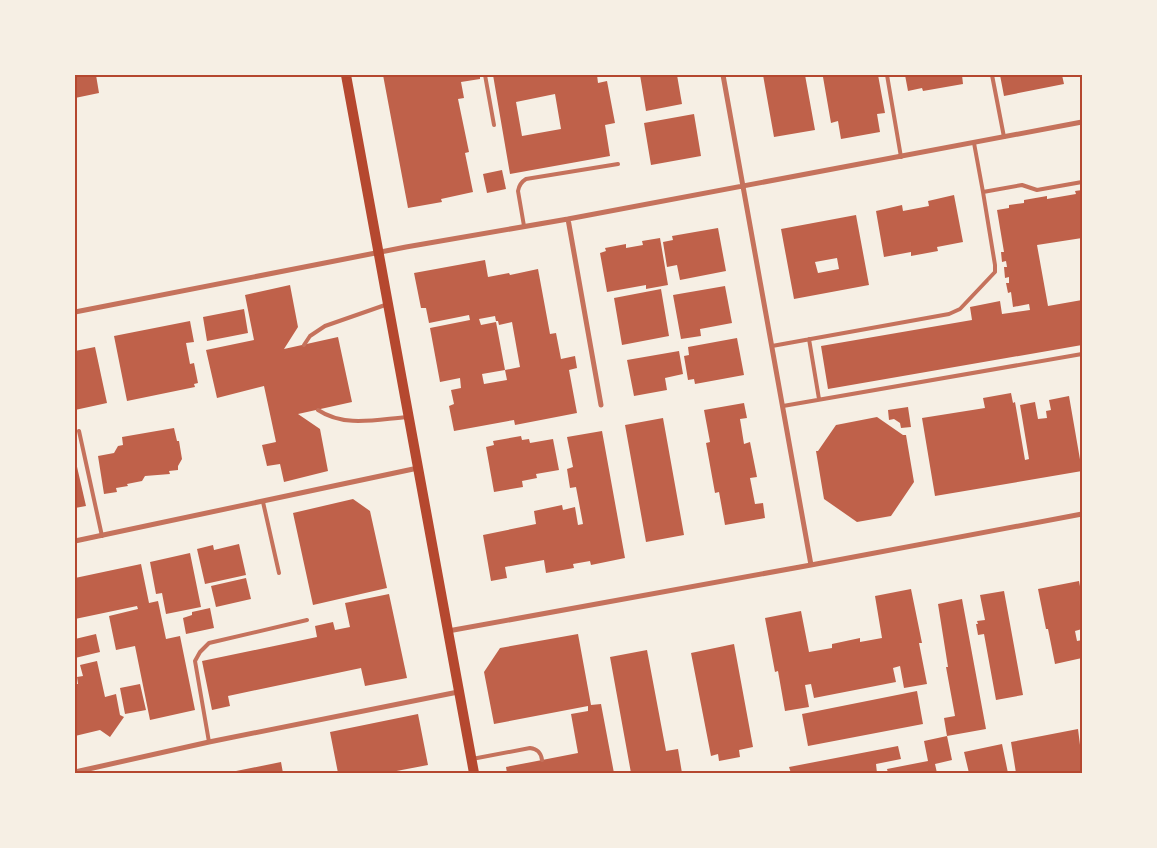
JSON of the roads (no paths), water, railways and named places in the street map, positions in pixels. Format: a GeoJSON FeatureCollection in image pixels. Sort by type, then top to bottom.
{"type":"FeatureCollection","features":[{"type":"Feature","properties":{"kind":"main road"},"geometry":{"type":"LineString","coordinates":[[346,75],[474,773]]}},
{"type":"Feature","properties":{"kind":"street"},"geometry":{"type":"LineString","coordinates":[[723,75],[811,566]]}},
{"type":"Feature","properties":{"kind":"street"},"geometry":{"type":"LineString","coordinates":[[75,312],[378,253],[1082,122]]}},
{"type":"Feature","properties":{"kind":"street"},"geometry":{"type":"LineString","coordinates":[[568,219],[601,405]]}},
{"type":"Feature","properties":{"kind":"street"},"geometry":{"type":"LineString","coordinates":[[75,541],[418,468]]}},
{"type":"Feature","properties":{"kind":"street"},"geometry":{"type":"LineString","coordinates":[[448,631],[811,566],[1082,514]]}},
{"type":"Feature","properties":{"kind":"street"},"geometry":{"type":"LineString","coordinates":[[75,772],[209,742],[458,692]]}},
{"type":"Feature","properties":{"kind":"lane"},"geometry":{"type":"LineString","coordinates":[[486,75],[494,125]]}},
{"type":"Feature","properties":{"kind":"lane"},"geometry":{"type":"LineString","coordinates":[[887,75],[901,157]]}},
{"type":"Feature","properties":{"kind":"lane"},"geometry":{"type":"LineString","coordinates":[[992,75],[1004,137]]}},
{"type":"Feature","properties":{"kind":"lane"},"geometry":{"type":"LineString","coordinates":[[772,346],[950,314],[960,308],[995,272],[974,143]]}},
{"type":"Feature","properties":{"kind":"lane"},"geometry":{"type":"LineString","coordinates":[[524,226],[518,191],[522,182],[618,164]]}},
{"type":"Feature","properties":{"kind":"lane"},"geometry":{"type":"LineString","coordinates":[[983,192],[1022,185],[1037,190],[1082,182]]}},
{"type":"Feature","properties":{"kind":"lane"},"geometry":{"type":"LineString","coordinates":[[304,345],[310,336],[325,326],[388,304]]}},
{"type":"Feature","properties":{"kind":"lane"},"geometry":{"type":"LineString","coordinates":[[809,339],[819,399]]}},
{"type":"Feature","properties":{"kind":"lane"},"geometry":{"type":"LineString","coordinates":[[783,406],[1082,354]]}},
{"type":"Feature","properties":{"kind":"lane"},"geometry":{"type":"LineString","coordinates":[[318,410],[335,419],[354,422],[408,417]]}},
{"type":"Feature","properties":{"kind":"lane"},"geometry":{"type":"LineString","coordinates":[[78,431],[102,536]]}},
{"type":"Feature","properties":{"kind":"lane"},"geometry":{"type":"LineString","coordinates":[[263,502],[279,573]]}},
{"type":"Feature","properties":{"kind":"lane"},"geometry":{"type":"LineString","coordinates":[[209,742],[195,661],[200,652],[209,643],[306,620]]}},
{"type":"Feature","properties":{"kind":"lane"},"geometry":{"type":"LineString","coordinates":[[471,759],[530,748],[539,751],[542,760]]}}]}
